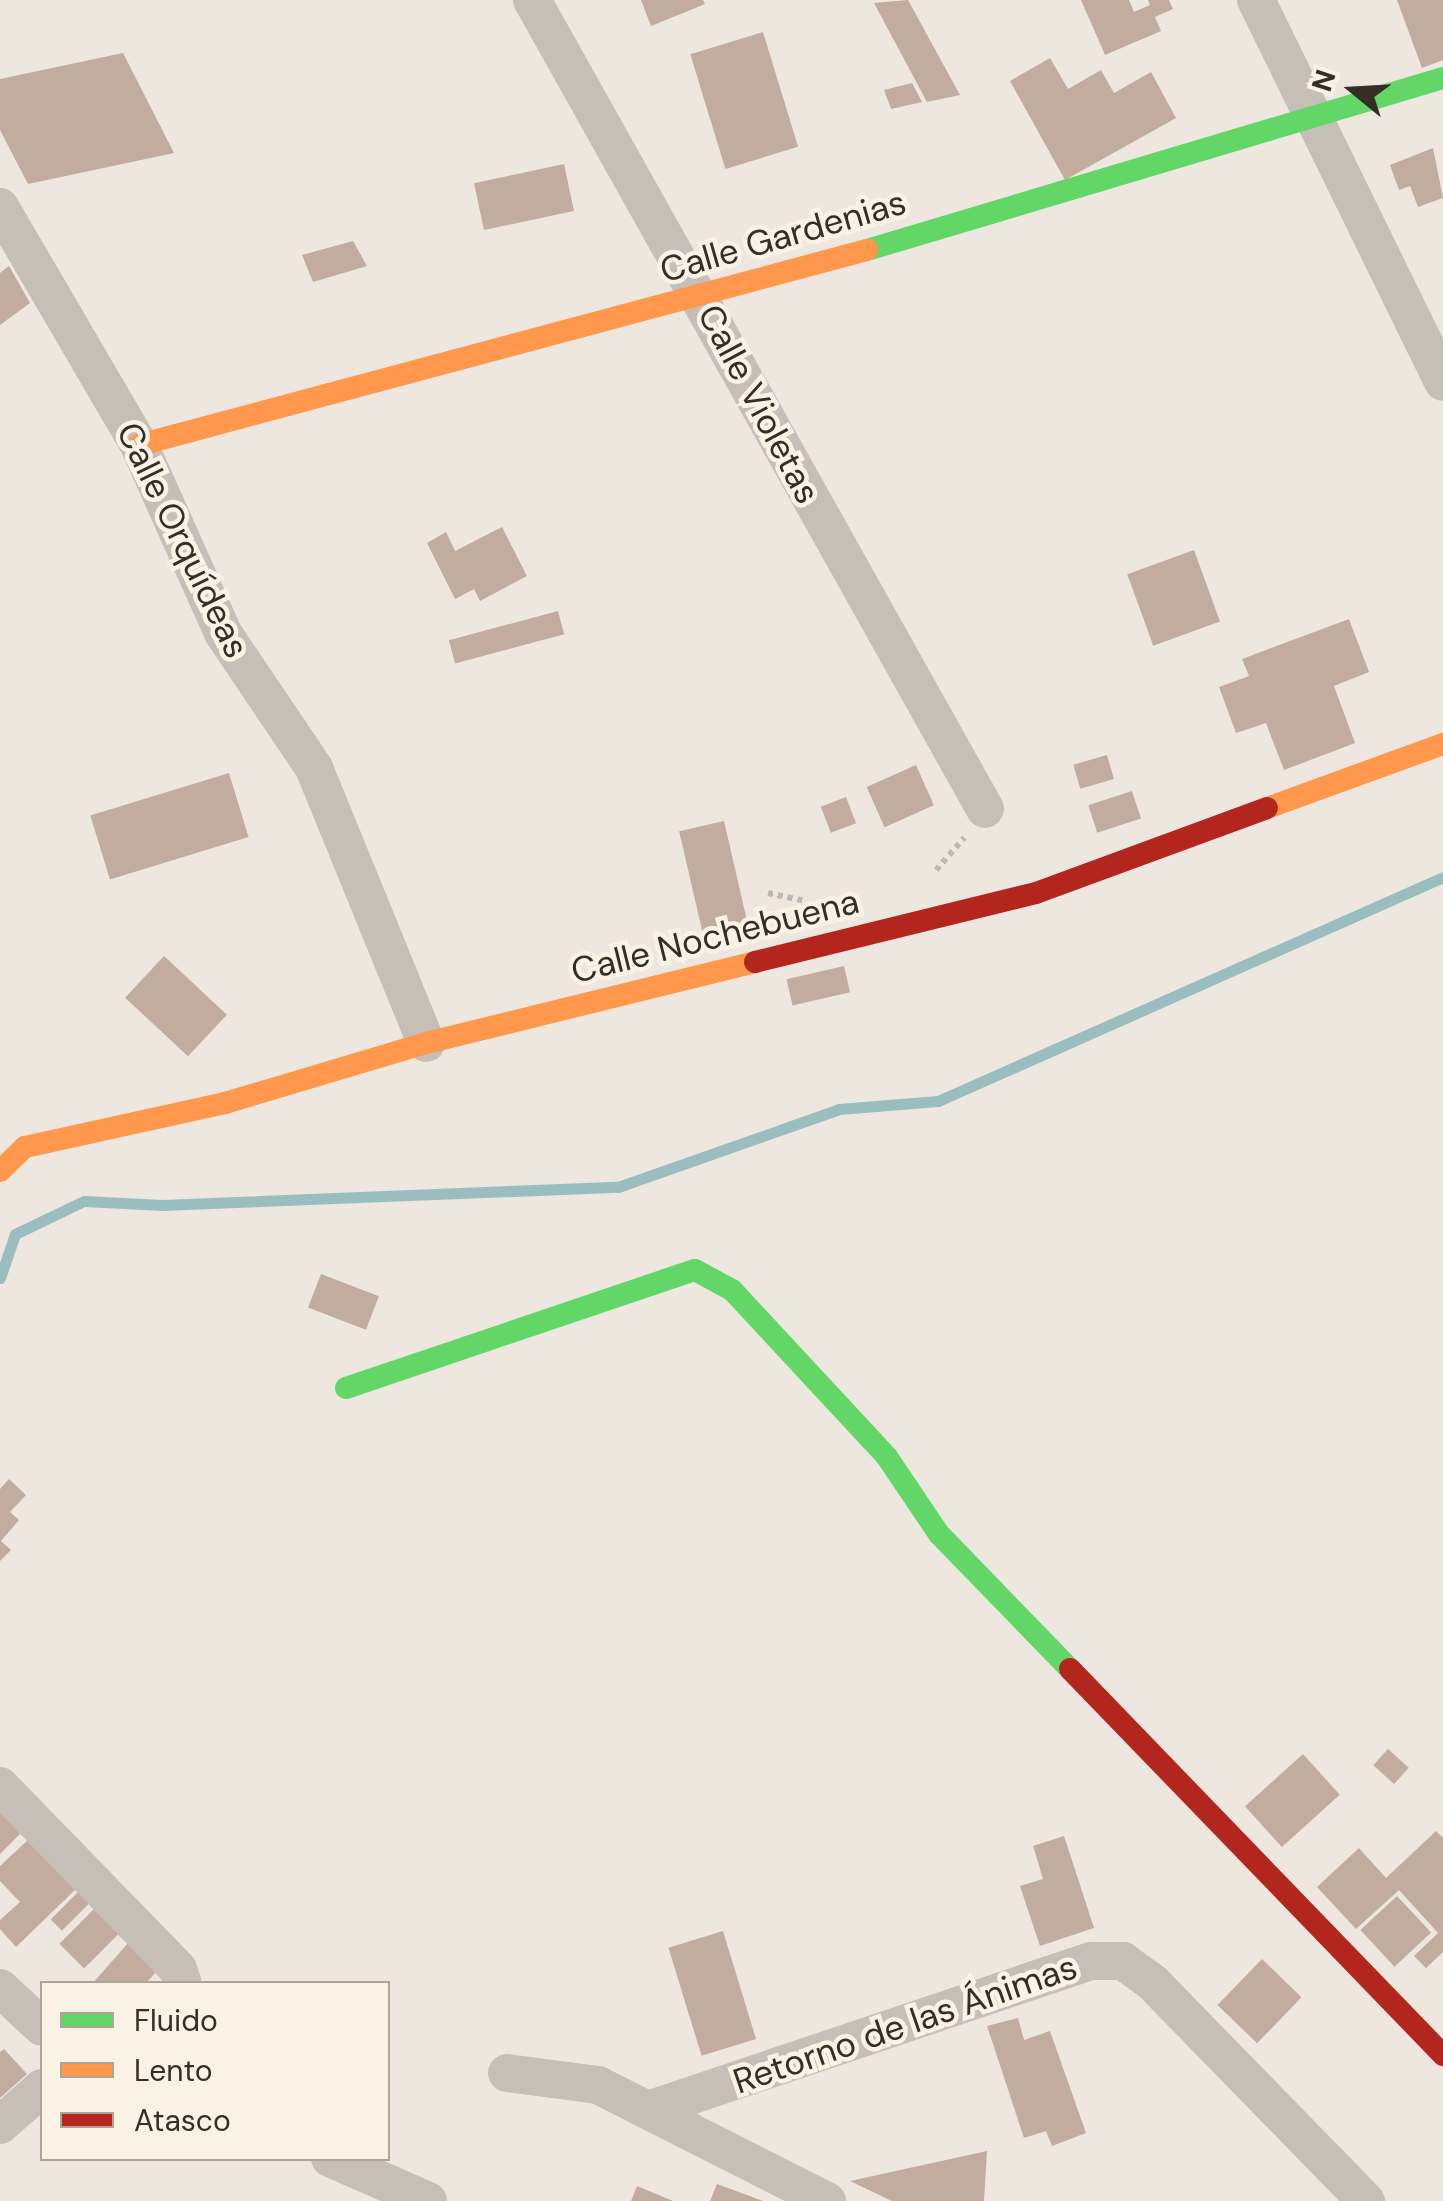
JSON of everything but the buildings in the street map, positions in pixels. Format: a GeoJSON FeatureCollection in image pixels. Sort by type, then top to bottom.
{"type":"FeatureCollection","features":[{"type":"Feature","properties":{"kind":"street","name":"Calle Violetas"},"geometry":{"type":"LineString","coordinates":[[532,0],[704,298],[783,455],[985,809]]}},
{"type":"Feature","properties":{"kind":"street"},"geometry":{"type":"LineString","coordinates":[[1256,0],[1316,113],[1443,382]]}},
{"type":"Feature","properties":{"kind":"street","name":"Calle Gardenias"},"geometry":{"type":"LineString","coordinates":[[139,445],[704,298],[1443,78]]}},
{"type":"Feature","properties":{"kind":"street","name":"Calle Orquídeas"},"geometry":{"type":"LineString","coordinates":[[0,207],[139,445],[222,633],[314,768],[426,1043]]}},
{"type":"Feature","properties":{"kind":"street","name":"Calle Nochebuena"},"geometry":{"type":"LineString","coordinates":[[0,1171],[26,1147],[225,1103],[426,1043],[1036,893],[1443,744]]}},
{"type":"Feature","properties":{"kind":"street"},"geometry":{"type":"LineString","coordinates":[[346,1388],[694,1270],[732,1290],[887,1457],[940,1534],[1443,2055]]}},
{"type":"Feature","properties":{"kind":"street"},"geometry":{"type":"LineString","coordinates":[[0,1786],[178,1969],[183,1981]]}},
{"type":"Feature","properties":{"kind":"street","name":"Retorno de las Ánimas"},"geometry":{"type":"LineString","coordinates":[[648,2110],[1092,1962],[1123,1962],[1153,1983],[1366,2201]]}},
{"type":"Feature","properties":{"kind":"street"},"geometry":{"type":"LineString","coordinates":[[0,1988],[40,2025]]}},
{"type":"Feature","properties":{"kind":"street","name":"Retorno de las Ánimas"},"geometry":{"type":"LineString","coordinates":[[508,2073],[598,2085],[827,2201]]}},
{"type":"Feature","properties":{"kind":"street"},"geometry":{"type":"LineString","coordinates":[[0,2125],[40,2090]]}},
{"type":"Feature","properties":{"kind":"street"},"geometry":{"type":"LineString","coordinates":[[337,2161],[428,2201]]}},
{"type":"Feature","properties":{"kind":"waterway"},"geometry":{"type":"LineString","coordinates":[[0,1278],[15,1234],[84,1201],[162,1205],[618,1187],[839,1109],[938,1101],[1443,877]]}},
{"type":"Feature","properties":{"kind":"traffic: fast"},"geometry":{"type":"LineString","coordinates":[[867,250],[1443,78]]}},
{"type":"Feature","properties":{"kind":"traffic: fast"},"geometry":{"type":"LineString","coordinates":[[346,1388],[695,1270],[732,1290],[887,1457],[939,1534],[1070,1669]]}},
{"type":"Feature","properties":{"kind":"traffic: slow"},"geometry":{"type":"LineString","coordinates":[[139,445],[867,250]]}},
{"type":"Feature","properties":{"kind":"traffic: slow"},"geometry":{"type":"LineString","coordinates":[[1267,808],[1443,744]]}},
{"type":"Feature","properties":{"kind":"traffic: slow"},"geometry":{"type":"LineString","coordinates":[[0,1171],[25,1147],[225,1103],[426,1043],[755,962]]}},
{"type":"Feature","properties":{"kind":"traffic: jam"},"geometry":{"type":"LineString","coordinates":[[755,962],[1036,893],[1267,808]]}},
{"type":"Feature","properties":{"kind":"traffic: jam"},"geometry":{"type":"LineString","coordinates":[[1070,1669],[1443,2055]]}}]}
